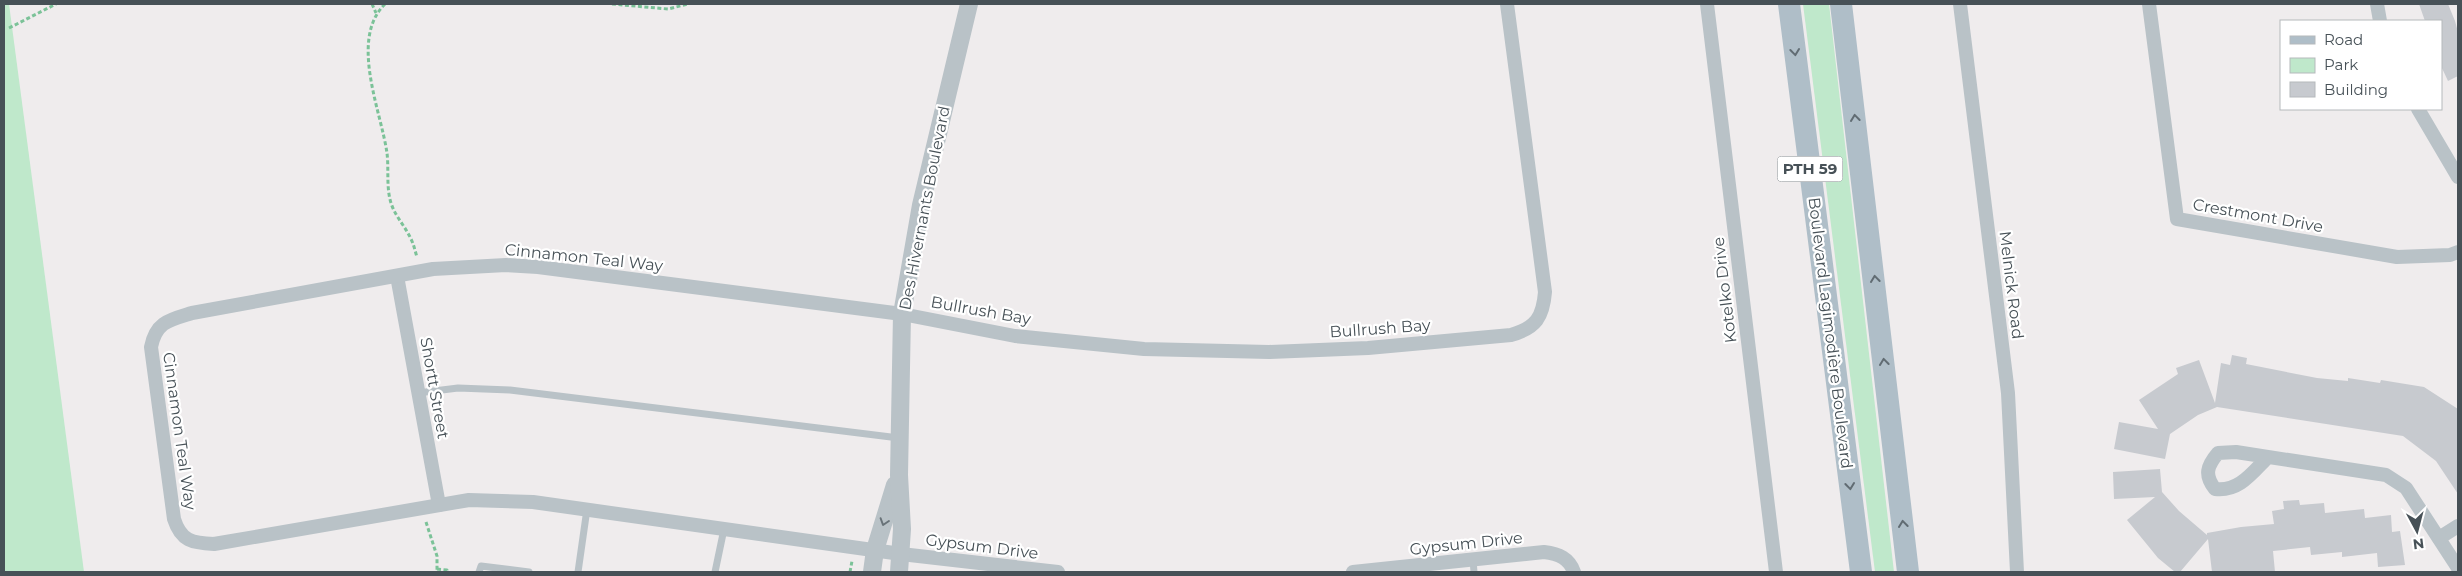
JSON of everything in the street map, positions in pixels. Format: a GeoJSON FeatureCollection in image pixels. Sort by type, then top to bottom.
{"type":"FeatureCollection","features":[{"type":"Feature","properties":{"kind":"main road","name":"Boulevard Lagimodière Boulevard"},"geometry":{"type":"LineString","coordinates":[[1789,4],[1861,572]]}},
{"type":"Feature","properties":{"kind":"main road","name":"PTH 59"},"geometry":{"type":"LineString","coordinates":[[1841,4],[1908,572]]}},
{"type":"Feature","properties":{"kind":"street","name":"Des Hivernants Boulevard"},"geometry":{"type":"LineString","coordinates":[[900,572],[902,529],[899,438],[902,314],[921,205],[969,4]]}},
{"type":"Feature","properties":{"kind":"street","name":"Bullrush Bay"},"geometry":{"type":"LineString","coordinates":[[902,314],[1015,336],[1144,349],[1269,352],[1368,348],[1511,335],[1525,331],[1537,321],[1544,308],[1545,292],[1507,4]]}},
{"type":"Feature","properties":{"kind":"street","name":"Kotelko Drive"},"geometry":{"type":"LineString","coordinates":[[1707,4],[1776,572]]}},
{"type":"Feature","properties":{"kind":"street","name":"Melnick Road"},"geometry":{"type":"LineString","coordinates":[[1960,4],[2008,393],[2017,572]]}},
{"type":"Feature","properties":{"kind":"street","name":"Crestmont Drive"},"geometry":{"type":"LineString","coordinates":[[2149,4],[2177,219],[2397,257],[2450,255],[2458,252]]}},
{"type":"Feature","properties":{"kind":"street"},"geometry":{"type":"LineString","coordinates":[[2377,4],[2380,20]]}},
{"type":"Feature","properties":{"kind":"street"},"geometry":{"type":"LineString","coordinates":[[2419,110],[2458,177]]}},
{"type":"Feature","properties":{"kind":"street","name":"Cinnamon Teal Way"},"geometry":{"type":"LineString","coordinates":[[901,554],[587,509],[533,502],[495,500],[468,500],[214,544],[199,543],[185,538],[177,530],[174,519],[151,347],[159,327],[172,319],[192,313],[421,271],[472,266],[538,268],[902,314]]}},
{"type":"Feature","properties":{"kind":"street","name":"Shortt Street"},"geometry":{"type":"LineString","coordinates":[[397,276],[439,505]]}},
{"type":"Feature","properties":{"kind":"street"},"geometry":{"type":"LineString","coordinates":[[2268,457],[2386,475],[2396,480],[2406,488],[2458,568]]}},
{"type":"Feature","properties":{"kind":"street","name":"Des Hivernants Boulevard"},"geometry":{"type":"LineString","coordinates":[[872,572],[876,550],[899,475]]}},
{"type":"Feature","properties":{"kind":"street"},"geometry":{"type":"LineString","coordinates":[[2439,538],[2458,526]]}},
{"type":"Feature","properties":{"kind":"street","name":"Gypsum Drive"},"geometry":{"type":"LineString","coordinates":[[1353,572],[1474,566],[1544,552],[1555,553],[1566,558],[1574,572]]}},
{"type":"Feature","properties":{"kind":"street","name":"Gypsum Drive"},"geometry":{"type":"LineString","coordinates":[[901,554],[1021,571],[1058,572]]}},
{"type":"Feature","properties":{"kind":"lane"},"geometry":{"type":"LineString","coordinates":[[418,393],[458,388],[510,390],[899,438]]}},
{"type":"Feature","properties":{"kind":"lane"},"geometry":{"type":"LineString","coordinates":[[578,572],[587,509]]}},
{"type":"Feature","properties":{"kind":"lane"},"geometry":{"type":"LineString","coordinates":[[715,572],[724,529]]}},
{"type":"Feature","properties":{"kind":"lane"},"geometry":{"type":"LineString","coordinates":[[479,572],[481,566],[529,572]]}},
{"type":"Feature","properties":{"kind":"path"},"geometry":{"type":"LineString","coordinates":[[10,28],[56,4]]}},
{"type":"Feature","properties":{"kind":"path"},"geometry":{"type":"LineString","coordinates":[[372,4],[376,13],[368,60],[372,94],[387,154],[390,202],[412,239],[421,271]]}},
{"type":"Feature","properties":{"kind":"path"},"geometry":{"type":"LineString","coordinates":[[376,13],[385,4]]}},
{"type":"Feature","properties":{"kind":"path"},"geometry":{"type":"LineString","coordinates":[[612,4],[668,10],[688,4]]}},
{"type":"Feature","properties":{"kind":"path"},"geometry":{"type":"LineString","coordinates":[[422,508],[437,556],[437,571],[447,572]]}},
{"type":"Feature","properties":{"kind":"green space"},"geometry":{"type":"Polygon","coordinates":[[[4,4],[9,4],[84,572],[4,572],[4,4]]]}},
{"type":"Feature","properties":{"kind":"green space"},"geometry":{"type":"Polygon","coordinates":[[[1803,4],[1829,4],[1894,572],[1875,572],[1803,4]]]}},
{"type":"Feature","properties":{"kind":"building"},"geometry":{"type":"Polygon","coordinates":[[[2419,4],[2448,4],[2458,32],[2458,76],[2448,81],[2442,68],[2442,20],[2425,20],[2419,4]]]}},
{"type":"Feature","properties":{"kind":"building"},"geometry":{"type":"Polygon","coordinates":[[[2232,355],[2247,358],[2246,364],[2317,378],[2348,381],[2348,378],[2380,383],[2381,380],[2424,387],[2458,409],[2458,494],[2436,461],[2403,436],[2217,407],[2198,415],[2170,434],[2165,459],[2114,449],[2119,422],[2158,429],[2139,400],[2178,374],[2176,368],[2199,360],[2215,403],[2221,363],[2230,365],[2232,355]]]}},
{"type":"Feature","properties":{"kind":"building"},"geometry":{"type":"Polygon","coordinates":[[[2160,469],[2162,492],[2179,511],[2207,535],[2207,533],[2241,527],[2274,524],[2272,511],[2284,509],[2283,501],[2299,500],[2300,505],[2324,503],[2325,513],[2364,509],[2365,518],[2391,515],[2392,532],[2400,531],[2405,565],[2378,567],[2377,553],[2342,557],[2342,552],[2311,555],[2310,547],[2273,551],[2275,572],[2212,572],[2208,539],[2180,572],[2175,572],[2158,558],[2127,520],[2155,497],[2114,499],[2113,472],[2160,469]]]}}]}
